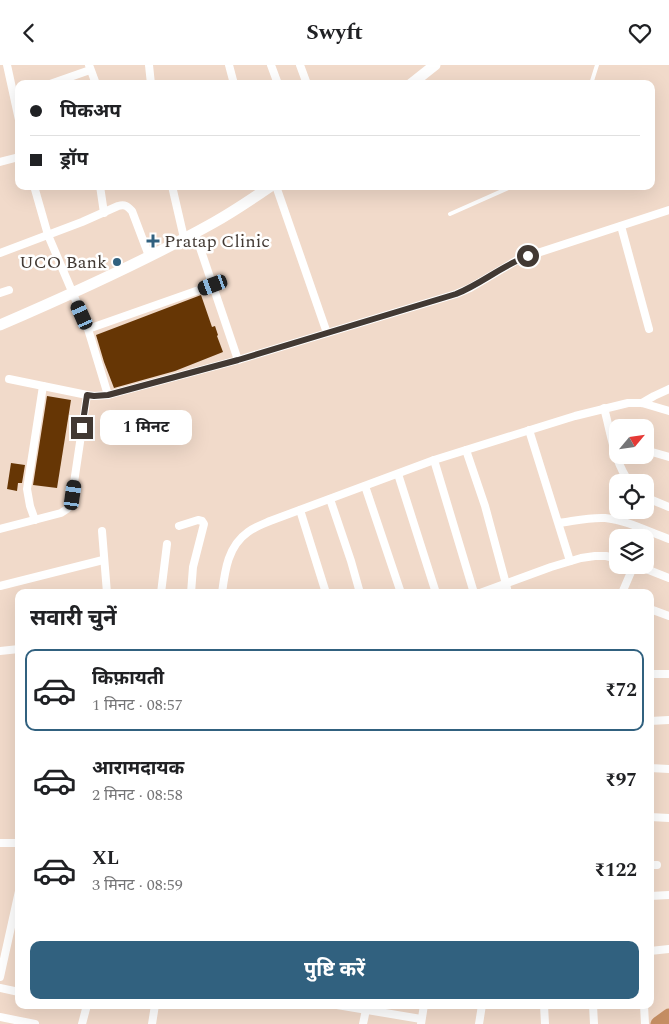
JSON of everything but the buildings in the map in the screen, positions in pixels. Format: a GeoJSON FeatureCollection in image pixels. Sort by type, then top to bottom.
{"type":"FeatureCollection","features":[{"type":"Feature","properties":{"kind":"street"},"geometry":{"type":"LineString","coordinates":[[7,65],[15,90]]}},
{"type":"Feature","properties":{"kind":"street"},"geometry":{"type":"LineString","coordinates":[[149,65],[151,80]]}},
{"type":"Feature","properties":{"kind":"street"},"geometry":{"type":"LineString","coordinates":[[229,65],[233,80]]}},
{"type":"Feature","properties":{"kind":"street"},"geometry":{"type":"LineString","coordinates":[[271,65],[277,80]]}},
{"type":"Feature","properties":{"kind":"street"},"geometry":{"type":"LineString","coordinates":[[300,65],[306,80]]}},
{"type":"Feature","properties":{"kind":"street"},"geometry":{"type":"LineString","coordinates":[[416,80],[435,65]]}},
{"type":"Feature","properties":{"kind":"street"},"geometry":{"type":"LineString","coordinates":[[60,80],[89,68],[94,80]]}},
{"type":"Feature","properties":{"kind":"street"},"geometry":{"type":"LineString","coordinates":[[0,162],[15,158]]}},
{"type":"Feature","properties":{"kind":"street"},"geometry":{"type":"LineString","coordinates":[[35,190],[48,235],[88,329],[108,395]]}},
{"type":"Feature","properties":{"kind":"street"},"geometry":{"type":"LineString","coordinates":[[101,190],[104,213]]}},
{"type":"Feature","properties":{"kind":"street"},"geometry":{"type":"LineString","coordinates":[[173,190],[184,238]]}},
{"type":"Feature","properties":{"kind":"street"},"geometry":{"type":"LineString","coordinates":[[0,325],[72,293],[195,233],[215,222],[261,190]]}},
{"type":"Feature","properties":{"kind":"street"},"geometry":{"type":"LineString","coordinates":[[277,190],[327,333]]}},
{"type":"Feature","properties":{"kind":"street"},"geometry":{"type":"LineString","coordinates":[[0,253],[124,205],[128,206],[132,211],[149,256]]}},
{"type":"Feature","properties":{"kind":"street"},"geometry":{"type":"LineString","coordinates":[[9,379],[87,395],[108,395],[238,360],[456,294],[470,288],[519,259],[669,211]]}},
{"type":"Feature","properties":{"kind":"street"},"geometry":{"type":"LineString","coordinates":[[621,226],[649,329]]}},
{"type":"Feature","properties":{"kind":"street"},"geometry":{"type":"LineString","coordinates":[[195,233],[238,360]]}},
{"type":"Feature","properties":{"kind":"street"},"geometry":{"type":"LineString","coordinates":[[88,329],[213,285]]}},
{"type":"Feature","properties":{"kind":"street"},"geometry":{"type":"LineString","coordinates":[[0,293],[9,291]]}},
{"type":"Feature","properties":{"kind":"street"},"geometry":{"type":"LineString","coordinates":[[35,520],[27,489],[43,386]]}},
{"type":"Feature","properties":{"kind":"street"},"geometry":{"type":"LineString","coordinates":[[642,403],[669,389]]}},
{"type":"Feature","properties":{"kind":"street"},"geometry":{"type":"LineString","coordinates":[[0,529],[61,513],[71,503],[87,395]]}},
{"type":"Feature","properties":{"kind":"street"},"geometry":{"type":"LineString","coordinates":[[223,589],[231,551],[240,539],[250,531],[270,521],[434,460],[604,409],[628,403],[642,403],[669,411]]}},
{"type":"Feature","properties":{"kind":"street"},"geometry":{"type":"LineString","coordinates":[[604,409],[609,424]]}},
{"type":"Feature","properties":{"kind":"street"},"geometry":{"type":"LineString","coordinates":[[529,430],[570,561]]}},
{"type":"Feature","properties":{"kind":"street"},"geometry":{"type":"LineString","coordinates":[[466,450],[485,507],[507,589]]}},
{"type":"Feature","properties":{"kind":"street"},"geometry":{"type":"LineString","coordinates":[[654,453],[669,457]]}},
{"type":"Feature","properties":{"kind":"street"},"geometry":{"type":"LineString","coordinates":[[434,460],[473,589]]}},
{"type":"Feature","properties":{"kind":"street"},"geometry":{"type":"LineString","coordinates":[[398,473],[435,589]]}},
{"type":"Feature","properties":{"kind":"street"},"geometry":{"type":"LineString","coordinates":[[365,486],[400,589]]}},
{"type":"Feature","properties":{"kind":"street"},"geometry":{"type":"LineString","coordinates":[[330,499],[359,589]]}},
{"type":"Feature","properties":{"kind":"street"},"geometry":{"type":"LineString","coordinates":[[654,501],[669,507]]}},
{"type":"Feature","properties":{"kind":"street"},"geometry":{"type":"LineString","coordinates":[[300,510],[325,589]]}},
{"type":"Feature","properties":{"kind":"street"},"geometry":{"type":"LineString","coordinates":[[558,523],[588,518],[606,518],[624,522],[669,539]]}},
{"type":"Feature","properties":{"kind":"street"},"geometry":{"type":"LineString","coordinates":[[179,526],[198,520],[204,524],[193,567],[191,589]]}},
{"type":"Feature","properties":{"kind":"street"},"geometry":{"type":"LineString","coordinates":[[102,531],[106,589]]}},
{"type":"Feature","properties":{"kind":"street"},"geometry":{"type":"LineString","coordinates":[[161,589],[167,544]]}},
{"type":"Feature","properties":{"kind":"street"},"geometry":{"type":"LineString","coordinates":[[490,589],[570,561],[595,556],[609,557]]}},
{"type":"Feature","properties":{"kind":"street"},"geometry":{"type":"LineString","coordinates":[[0,586],[104,560]]}},
{"type":"Feature","properties":{"kind":"street"},"geometry":{"type":"LineString","coordinates":[[654,572],[669,578]]}},
{"type":"Feature","properties":{"kind":"street"},"geometry":{"type":"LineString","coordinates":[[624,589],[631,574]]}},
{"type":"Feature","properties":{"kind":"street"},"geometry":{"type":"LineString","coordinates":[[654,610],[669,616]]}},
{"type":"Feature","properties":{"kind":"street"},"geometry":{"type":"LineString","coordinates":[[0,651],[15,649]]}},
{"type":"Feature","properties":{"kind":"street"},"geometry":{"type":"LineString","coordinates":[[654,674],[669,674]]}},
{"type":"Feature","properties":{"kind":"street"},"geometry":{"type":"LineString","coordinates":[[654,721],[669,721]]}},
{"type":"Feature","properties":{"kind":"street"},"geometry":{"type":"LineString","coordinates":[[654,768],[669,769]]}},
{"type":"Feature","properties":{"kind":"street"},"geometry":{"type":"LineString","coordinates":[[654,817],[669,818]]}},
{"type":"Feature","properties":{"kind":"street"},"geometry":{"type":"LineString","coordinates":[[0,843],[15,843]]}},
{"type":"Feature","properties":{"kind":"street"},"geometry":{"type":"LineString","coordinates":[[654,896],[669,895]]}},
{"type":"Feature","properties":{"kind":"street"},"geometry":{"type":"LineString","coordinates":[[0,977],[15,908]]}},
{"type":"Feature","properties":{"kind":"street"},"geometry":{"type":"LineString","coordinates":[[654,951],[669,949]]}},
{"type":"Feature","properties":{"kind":"street"},"geometry":{"type":"LineString","coordinates":[[0,988],[15,991]]}},
{"type":"Feature","properties":{"kind":"street"},"geometry":{"type":"LineString","coordinates":[[82,1024],[84,1009]]}},
{"type":"Feature","properties":{"kind":"street"},"geometry":{"type":"LineString","coordinates":[[152,1024],[155,1009]]}},
{"type":"Feature","properties":{"kind":"street"},"geometry":{"type":"LineString","coordinates":[[363,1024],[367,1009]]}},
{"type":"Feature","properties":{"kind":"street"},"geometry":{"type":"LineString","coordinates":[[375,1009],[421,1021]]}},
{"type":"Feature","properties":{"kind":"street"},"geometry":{"type":"LineString","coordinates":[[479,1024],[481,1009]]}},
{"type":"Feature","properties":{"kind":"street"},"geometry":{"type":"LineString","coordinates":[[544,1009],[546,1024]]}},
{"type":"Feature","properties":{"kind":"street"},"geometry":{"type":"LineString","coordinates":[[593,1009],[594,1024]]}},
{"type":"Feature","properties":{"kind":"street"},"geometry":{"type":"LineString","coordinates":[[644,1009],[645,1024]]}},
{"type":"Feature","properties":{"kind":"street"},"geometry":{"type":"LineString","coordinates":[[0,1017],[35,1024]]}},
{"type":"Feature","properties":{"kind":"lane"},"geometry":{"type":"LineString","coordinates":[[592,80],[598,65]]}},
{"type":"Feature","properties":{"kind":"lane"},"geometry":{"type":"LineString","coordinates":[[450,214],[505,190]]}},
{"type":"Feature","properties":{"kind":"waterway"},"geometry":{"type":"LineString","coordinates":[[658,1024],[669,1016]]}},
{"type":"Feature","properties":{"kind":"place","name":"Pratap Clinic"},"geometry":{"type":"Point","coordinates":[153,241]}},
{"type":"Feature","properties":{"kind":"place","name":"UCO Bank"},"geometry":{"type":"Point","coordinates":[117,262]}},
{"type":"Feature","properties":{"kind":"route"},"geometry":{"type":"LineString","coordinates":[[82,428],[87,395],[108,395],[238,360],[456,294],[470,288],[519,259],[528,256]]}}]}
